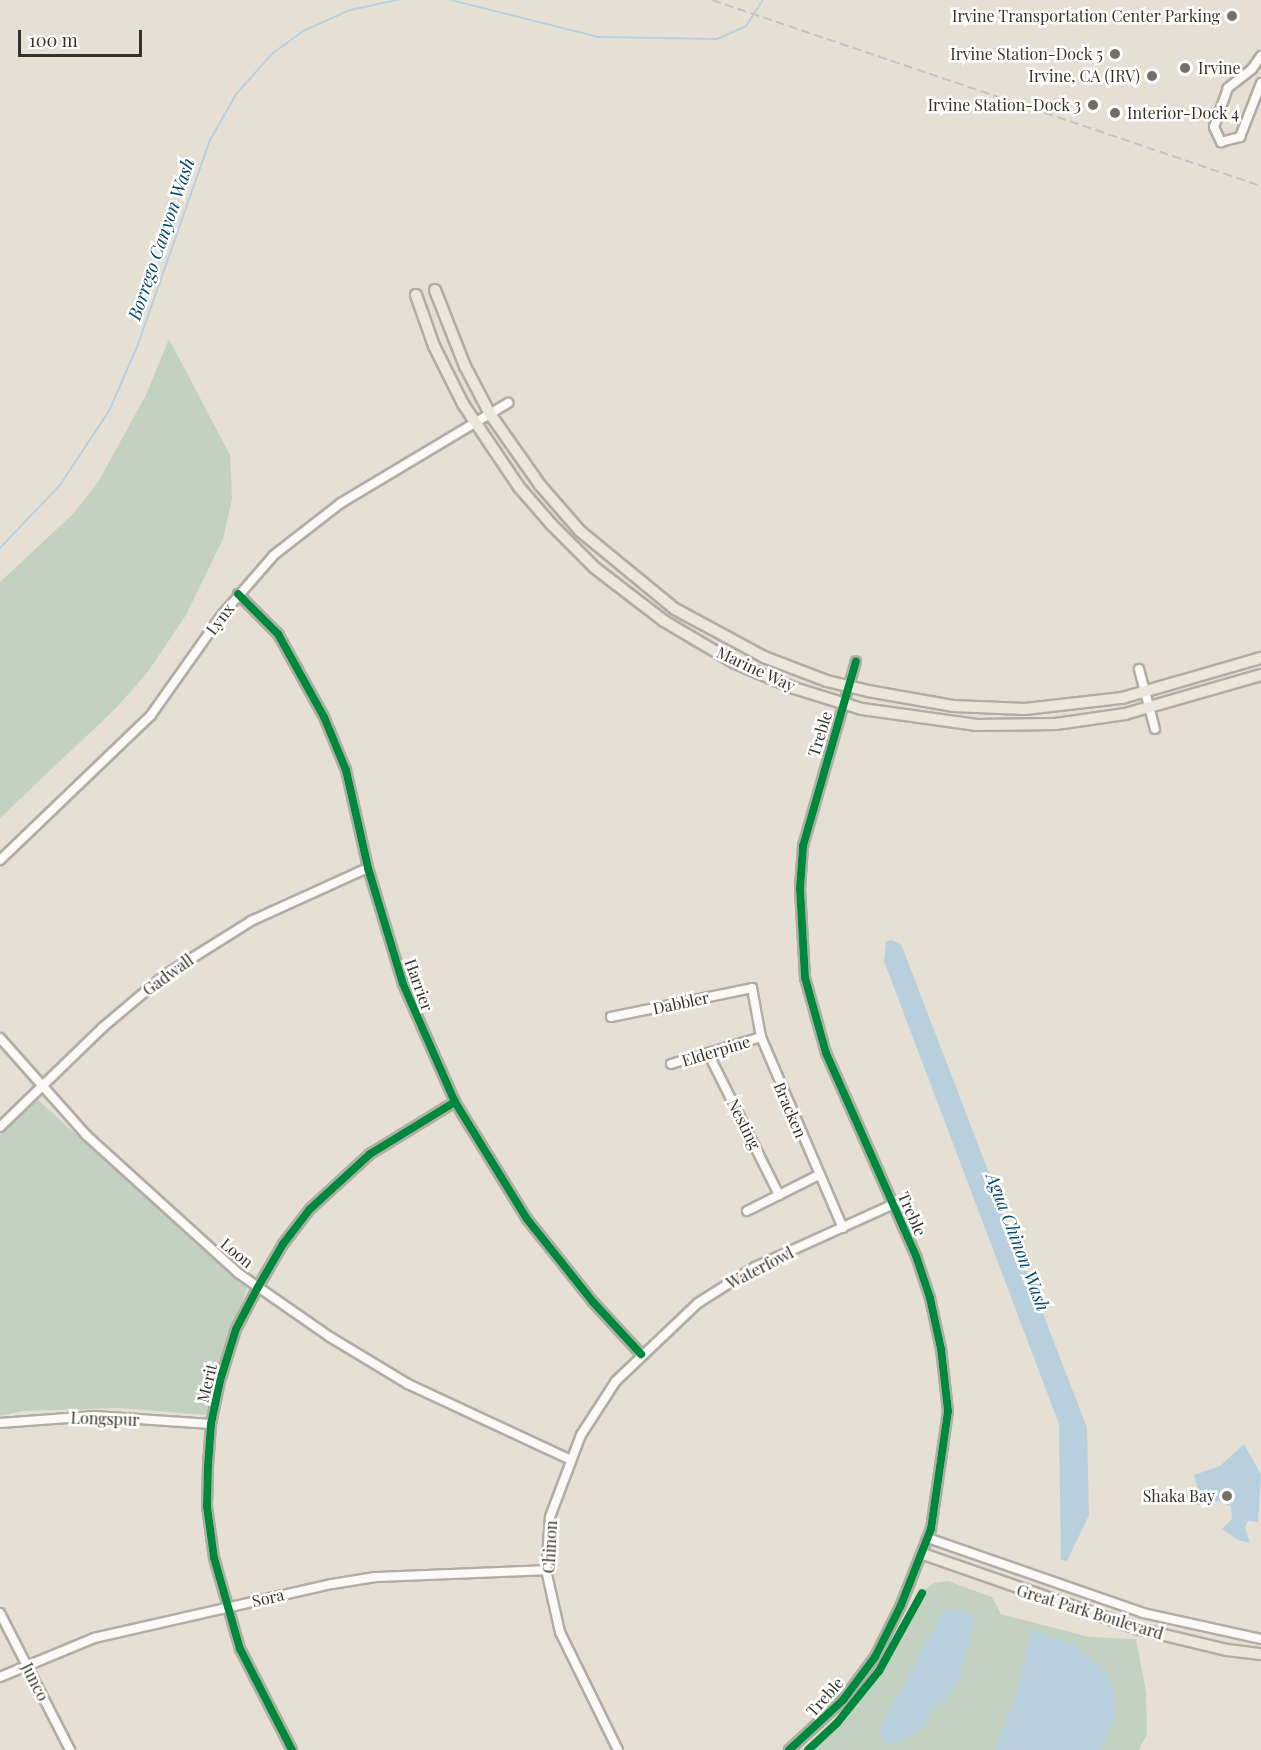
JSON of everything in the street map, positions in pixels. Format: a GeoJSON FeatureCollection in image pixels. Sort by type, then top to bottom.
{"type":"FeatureCollection","features":[{"type":"Feature","properties":{"kind":"main road","name":"Marine Way"},"geometry":{"type":"LineString","coordinates":[[435,290],[465,366],[490,414],[540,484],[580,531],[635,580],[712,632],[764,657],[848,687],[976,708],[1055,707],[1146,693],[1261,658]]}},
{"type":"Feature","properties":{"kind":"main road","name":"Marine Way"},"geometry":{"type":"LineString","coordinates":[[416,295],[447,375],[475,424],[551,524],[595,568],[664,621],[735,663],[794,688],[843,703],[928,721],[977,725],[1056,724],[1150,710],[1261,675]]}},
{"type":"Feature","properties":{"kind":"main road","name":"Great Park Boulevard"},"geometry":{"type":"LineString","coordinates":[[923,1554],[1135,1628],[1227,1650],[1261,1654]]}},
{"type":"Feature","properties":{"kind":"street"},"geometry":{"type":"LineString","coordinates":[[1261,56],[1252,69],[1228,88],[1214,127],[1221,142],[1240,137],[1261,83]]}},
{"type":"Feature","properties":{"kind":"street","name":"Lynx"},"geometry":{"type":"LineString","coordinates":[[0,860],[151,715],[238,594],[273,555],[320,517],[508,403]]}},
{"type":"Feature","properties":{"kind":"street","name":"Harrier"},"geometry":{"type":"LineString","coordinates":[[238,594],[282,640],[324,717],[346,770],[368,868],[403,984],[455,1102],[526,1219],[593,1302],[641,1354]]}},
{"type":"Feature","properties":{"kind":"street","name":"Treble"},"geometry":{"type":"LineString","coordinates":[[789,1750],[843,1700],[875,1657],[923,1554],[928,1538],[948,1411],[930,1298],[894,1204],[826,1053],[805,978],[800,889],[803,846],[856,661]]}},
{"type":"Feature","properties":{"kind":"street"},"geometry":{"type":"LineString","coordinates":[[1139,669],[1155,729]]}},
{"type":"Feature","properties":{"kind":"street","name":"Gadwall"},"geometry":{"type":"LineString","coordinates":[[0,1127],[126,1006],[191,958],[269,912],[368,868]]}},
{"type":"Feature","properties":{"kind":"street","name":"Dabbler"},"geometry":{"type":"LineString","coordinates":[[611,1017],[752,988]]}},
{"type":"Feature","properties":{"kind":"street","name":"Bracken"},"geometry":{"type":"LineString","coordinates":[[752,988],[761,1037],[843,1228]]}},
{"type":"Feature","properties":{"kind":"street","name":"Elderpine"},"geometry":{"type":"LineString","coordinates":[[671,1064],[761,1037]]}},
{"type":"Feature","properties":{"kind":"street","name":"Loon"},"geometry":{"type":"LineString","coordinates":[[0,1038],[86,1135],[159,1204],[258,1287],[330,1337],[408,1384],[569,1459]]}},
{"type":"Feature","properties":{"kind":"street","name":"Nesting"},"geometry":{"type":"LineString","coordinates":[[708,1053],[779,1195]]}},
{"type":"Feature","properties":{"kind":"street","name":"Merit"},"geometry":{"type":"LineString","coordinates":[[292,1750],[240,1649],[214,1558],[207,1506],[211,1424],[236,1329],[283,1244],[337,1181],[394,1137],[455,1102]]}},
{"type":"Feature","properties":{"kind":"street"},"geometry":{"type":"LineString","coordinates":[[747,1211],[819,1175]]}},
{"type":"Feature","properties":{"kind":"street","name":"Waterfowl"},"geometry":{"type":"LineString","coordinates":[[641,1354],[698,1303],[727,1283],[894,1204]]}},
{"type":"Feature","properties":{"kind":"street","name":"Chinon"},"geometry":{"type":"LineString","coordinates":[[618,1750],[560,1632],[546,1570],[550,1517],[569,1459],[593,1411],[641,1354]]}},
{"type":"Feature","properties":{"kind":"street","name":"Longspur"},"geometry":{"type":"LineString","coordinates":[[0,1423],[95,1416],[211,1424]]}},
{"type":"Feature","properties":{"kind":"street","name":"Great Park Boulevard"},"geometry":{"type":"LineString","coordinates":[[928,1538],[1143,1613],[1261,1639]]}},
{"type":"Feature","properties":{"kind":"street","name":"Sora"},"geometry":{"type":"LineString","coordinates":[[0,1677],[26,1664],[94,1638],[360,1579],[546,1570]]}},
{"type":"Feature","properties":{"kind":"street","name":"Junco"},"geometry":{"type":"LineString","coordinates":[[0,1613],[70,1750]]}},
{"type":"Feature","properties":{"kind":"green space"},"geometry":{"type":"Polygon","coordinates":[[[169,339],[230,455],[232,499],[223,539],[186,615],[147,673],[115,709],[0,818],[0,582],[74,513],[98,482],[146,395],[169,339]]]}},
{"type":"Feature","properties":{"kind":"green space"},"geometry":{"type":"Polygon","coordinates":[[[37,1099],[247,1288],[221,1359],[206,1415],[120,1408],[23,1411],[0,1416],[0,1135],[37,1099]]]}},
{"type":"Feature","properties":{"kind":"green space"},"geometry":{"type":"Polygon","coordinates":[[[948,1581],[992,1597],[1001,1614],[1089,1637],[1136,1639],[1146,1692],[1147,1734],[1139,1750],[803,1750],[848,1706],[880,1663],[918,1594],[934,1583],[948,1581]]]}},
{"type":"Feature","properties":{"kind":"water"},"geometry":{"type":"Polygon","coordinates":[[[891,940],[901,944],[1087,1428],[1089,1515],[1067,1561],[1061,1560],[1059,1424],[884,961],[886,942],[891,940]]]}},
{"type":"Feature","properties":{"kind":"water","name":"Shaka Bay"},"geometry":{"type":"Polygon","coordinates":[[[1244,1444],[1261,1475],[1258,1522],[1248,1521],[1245,1527],[1250,1543],[1238,1540],[1222,1529],[1232,1519],[1231,1507],[1219,1501],[1197,1505],[1192,1491],[1198,1489],[1194,1475],[1220,1466],[1244,1444]]]}},
{"type":"Feature","properties":{"kind":"water"},"geometry":{"type":"Polygon","coordinates":[[[949,1609],[972,1614],[975,1620],[959,1678],[949,1698],[936,1703],[923,1727],[907,1739],[886,1745],[878,1732],[943,1612],[949,1609]]]}},
{"type":"Feature","properties":{"kind":"water"},"geometry":{"type":"Polygon","coordinates":[[[1032,1630],[1073,1644],[1106,1673],[1113,1687],[1115,1717],[1101,1750],[995,1750],[1015,1699],[1032,1630]]]}},
{"type":"Feature","properties":{"kind":"waterway","name":"Borrego Canyon Wash"},"geometry":{"type":"LineString","coordinates":[[0,548],[60,485],[109,411],[137,347],[209,142],[237,93],[273,53],[303,31],[350,10],[397,0]]}},
{"type":"Feature","properties":{"kind":"waterway","name":"Borrego Canyon Wash"},"geometry":{"type":"LineString","coordinates":[[451,0],[598,37],[717,39],[746,26],[763,0]]}},
{"type":"Feature","properties":{"kind":"railway"},"geometry":{"type":"LineString","coordinates":[[712,0],[1261,186]]}},
{"type":"Feature","properties":{"kind":"cycle path"},"geometry":{"type":"LineString","coordinates":[[238,594],[278,634],[324,717],[346,770],[368,868],[403,984],[455,1102],[527,1219],[593,1302],[641,1354]]}},
{"type":"Feature","properties":{"kind":"cycle path"},"geometry":{"type":"LineString","coordinates":[[789,1750],[843,1700],[875,1657],[901,1605],[931,1529],[948,1411],[941,1349],[930,1298],[916,1256],[826,1053],[805,978],[800,889],[803,846],[856,661]]}},
{"type":"Feature","properties":{"kind":"cycle path"},"geometry":{"type":"LineString","coordinates":[[292,1750],[240,1649],[214,1558],[207,1506],[208,1466],[211,1424],[220,1381],[236,1329],[283,1244],[310,1209],[370,1154],[455,1102]]}},
{"type":"Feature","properties":{"kind":"cycle path"},"geometry":{"type":"LineString","coordinates":[[808,1750],[837,1723],[879,1671],[922,1593]]}},
{"type":"Feature","properties":{"kind":"place","name":"Irvine Transportation Center Parking"},"geometry":{"type":"Point","coordinates":[1232,16]}},
{"type":"Feature","properties":{"kind":"place","name":"Irvine Station-Dock 5"},"geometry":{"type":"Point","coordinates":[1115,54]}},
{"type":"Feature","properties":{"kind":"place","name":"Irvine"},"geometry":{"type":"Point","coordinates":[1185,68]}},
{"type":"Feature","properties":{"kind":"place","name":"Irvine, CA (IRV)"},"geometry":{"type":"Point","coordinates":[1152,76]}},
{"type":"Feature","properties":{"kind":"place","name":"Irvine Station-Dock 3"},"geometry":{"type":"Point","coordinates":[1093,105]}},
{"type":"Feature","properties":{"kind":"place","name":"Interior-Dock 4"},"geometry":{"type":"Point","coordinates":[1115,113]}},
{"type":"Feature","properties":{"kind":"place","name":"Shaka Bay"},"geometry":{"type":"Point","coordinates":[1227,1496]}},
{"type":"Feature","properties":{"kind":"water label","name":"Agua Chinon Wash"},"geometry":{"type":"Point","coordinates":[1018,1242]}}]}
